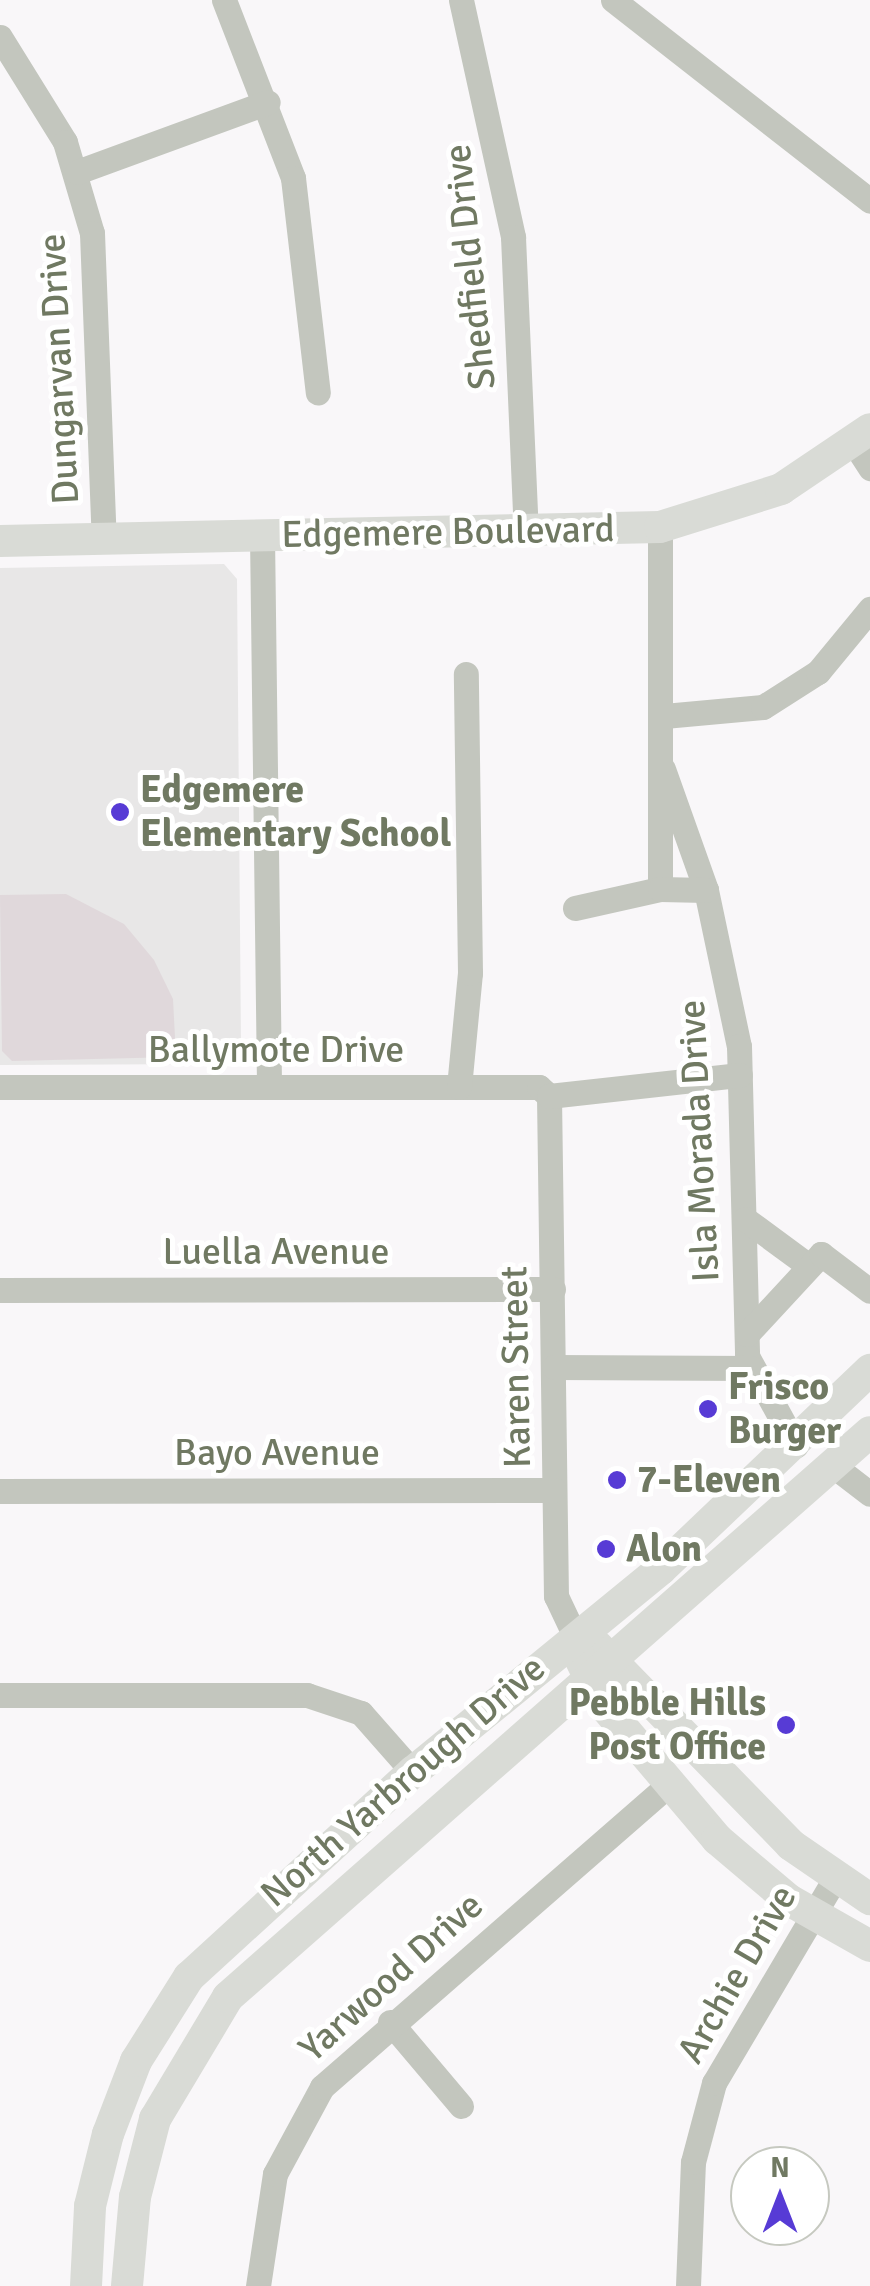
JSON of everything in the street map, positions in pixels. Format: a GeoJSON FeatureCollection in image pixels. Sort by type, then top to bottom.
{"type":"FeatureCollection","features":[{"type":"Feature","properties":{"kind":"main road","name":"Edgemere Boulevard"},"geometry":{"type":"LineString","coordinates":[[0,541],[660,527],[744,506],[865,447]]}},
{"type":"Feature","properties":{"kind":"main road","name":"North Yarbrough Drive"},"geometry":{"type":"LineString","coordinates":[[86,2286],[90,2206],[118,2104],[163,2013],[203,1961],[413,1772],[796,1446],[870,1370]]}},
{"type":"Feature","properties":{"kind":"main road","name":"North Yarbrough Drive"},"geometry":{"type":"LineString","coordinates":[[127,2286],[135,2197],[156,2119],[234,1991],[870,1432]]}},
{"type":"Feature","properties":{"kind":"main road"},"geometry":{"type":"LineString","coordinates":[[574,1634],[615,1656],[710,1766],[835,1878],[870,1900]]}},
{"type":"Feature","properties":{"kind":"main road"},"geometry":{"type":"LineString","coordinates":[[574,1634],[586,1680],[717,1838],[814,1915],[870,1946]]}},
{"type":"Feature","properties":{"kind":"main road"},"geometry":{"type":"LineString","coordinates":[[203,1961],[234,1991]]}},
{"type":"Feature","properties":{"kind":"street"},"geometry":{"type":"LineString","coordinates":[[224,0],[268,102],[302,224],[318,393]]}},
{"type":"Feature","properties":{"kind":"street","name":"Shedfield Drive"},"geometry":{"type":"LineString","coordinates":[[461,0],[513,237],[526,530]]}},
{"type":"Feature","properties":{"kind":"street"},"geometry":{"type":"LineString","coordinates":[[614,0],[870,201]]}},
{"type":"Feature","properties":{"kind":"street","name":"Dungarvan Drive"},"geometry":{"type":"LineString","coordinates":[[0,37],[77,172],[99,273],[104,539]]}},
{"type":"Feature","properties":{"kind":"street"},"geometry":{"type":"LineString","coordinates":[[77,172],[268,102]]}},
{"type":"Feature","properties":{"kind":"street","name":"Isla Morada Drive"},"geometry":{"type":"LineString","coordinates":[[660,527],[664,716],[660,889]]}},
{"type":"Feature","properties":{"kind":"street"},"geometry":{"type":"LineString","coordinates":[[262,536],[269,1087]]}},
{"type":"Feature","properties":{"kind":"street"},"geometry":{"type":"LineString","coordinates":[[664,716],[763,708],[818,672],[870,610]]}},
{"type":"Feature","properties":{"kind":"street"},"geometry":{"type":"LineString","coordinates":[[459,1088],[470,973],[466,674]]}},
{"type":"Feature","properties":{"kind":"street","name":"Isla Morada Drive"},"geometry":{"type":"LineString","coordinates":[[663,769],[706,890],[740,1075],[746,1334],[751,1368],[796,1446]]}},
{"type":"Feature","properties":{"kind":"street"},"geometry":{"type":"LineString","coordinates":[[575,908],[660,889],[706,890]]}},
{"type":"Feature","properties":{"kind":"street","name":"Ballymote Drive"},"geometry":{"type":"LineString","coordinates":[[0,1088],[539,1087],[548,1096],[740,1075]]}},
{"type":"Feature","properties":{"kind":"street","name":"Karen Street"},"geometry":{"type":"LineString","coordinates":[[548,1096],[556,1596],[574,1634]]}},
{"type":"Feature","properties":{"kind":"street"},"geometry":{"type":"LineString","coordinates":[[744,1219],[809,1266]]}},
{"type":"Feature","properties":{"kind":"street"},"geometry":{"type":"LineString","coordinates":[[746,1334],[821,1254],[870,1291]]}},
{"type":"Feature","properties":{"kind":"street","name":"Luella Avenue"},"geometry":{"type":"LineString","coordinates":[[0,1290],[553,1289]]}},
{"type":"Feature","properties":{"kind":"street"},"geometry":{"type":"LineString","coordinates":[[554,1367],[751,1368]]}},
{"type":"Feature","properties":{"kind":"street"},"geometry":{"type":"LineString","coordinates":[[834,1467],[870,1494]]}},
{"type":"Feature","properties":{"kind":"street","name":"Bayo Avenue"},"geometry":{"type":"LineString","coordinates":[[0,1491],[554,1490]]}},
{"type":"Feature","properties":{"kind":"street"},"geometry":{"type":"LineString","coordinates":[[0,1695],[307,1695],[362,1713],[413,1772]]}},
{"type":"Feature","properties":{"kind":"street","name":"Yarwood Drive"},"geometry":{"type":"LineString","coordinates":[[258,2286],[284,2150],[322,2087],[390,2022],[670,1783]]}},
{"type":"Feature","properties":{"kind":"street","name":"Archie Drive"},"geometry":{"type":"LineString","coordinates":[[688,2286],[693,2162],[714,2083],[835,1878]]}},
{"type":"Feature","properties":{"kind":"street"},"geometry":{"type":"LineString","coordinates":[[390,2022],[460,2106]]}},
{"type":"Feature","properties":{"kind":"shaded area","name":"Edgemere Elementary School"},"geometry":{"type":"Polygon","coordinates":[[[224,564],[237,579],[241,1045],[216,1064],[0,1065],[0,568],[224,564]]]}},
{"type":"Feature","properties":{"kind":"shaded area"},"geometry":{"type":"Polygon","coordinates":[[[66,894],[124,924],[154,960],[173,999],[176,1057],[12,1061],[2,1051],[0,895],[66,894]]]}},
{"type":"Feature","properties":{"kind":"place","name":"Edgemere Elementary School"},"geometry":{"type":"Point","coordinates":[120,812]}},
{"type":"Feature","properties":{"kind":"place","name":"Frisco Burger"},"geometry":{"type":"Point","coordinates":[708,1409]}},
{"type":"Feature","properties":{"kind":"place","name":"7-Eleven"},"geometry":{"type":"Point","coordinates":[617,1480]}},
{"type":"Feature","properties":{"kind":"place","name":"Alon"},"geometry":{"type":"Point","coordinates":[606,1549]}},
{"type":"Feature","properties":{"kind":"place","name":"Pebble Hills Post Office"},"geometry":{"type":"Point","coordinates":[786,1725]}}]}
